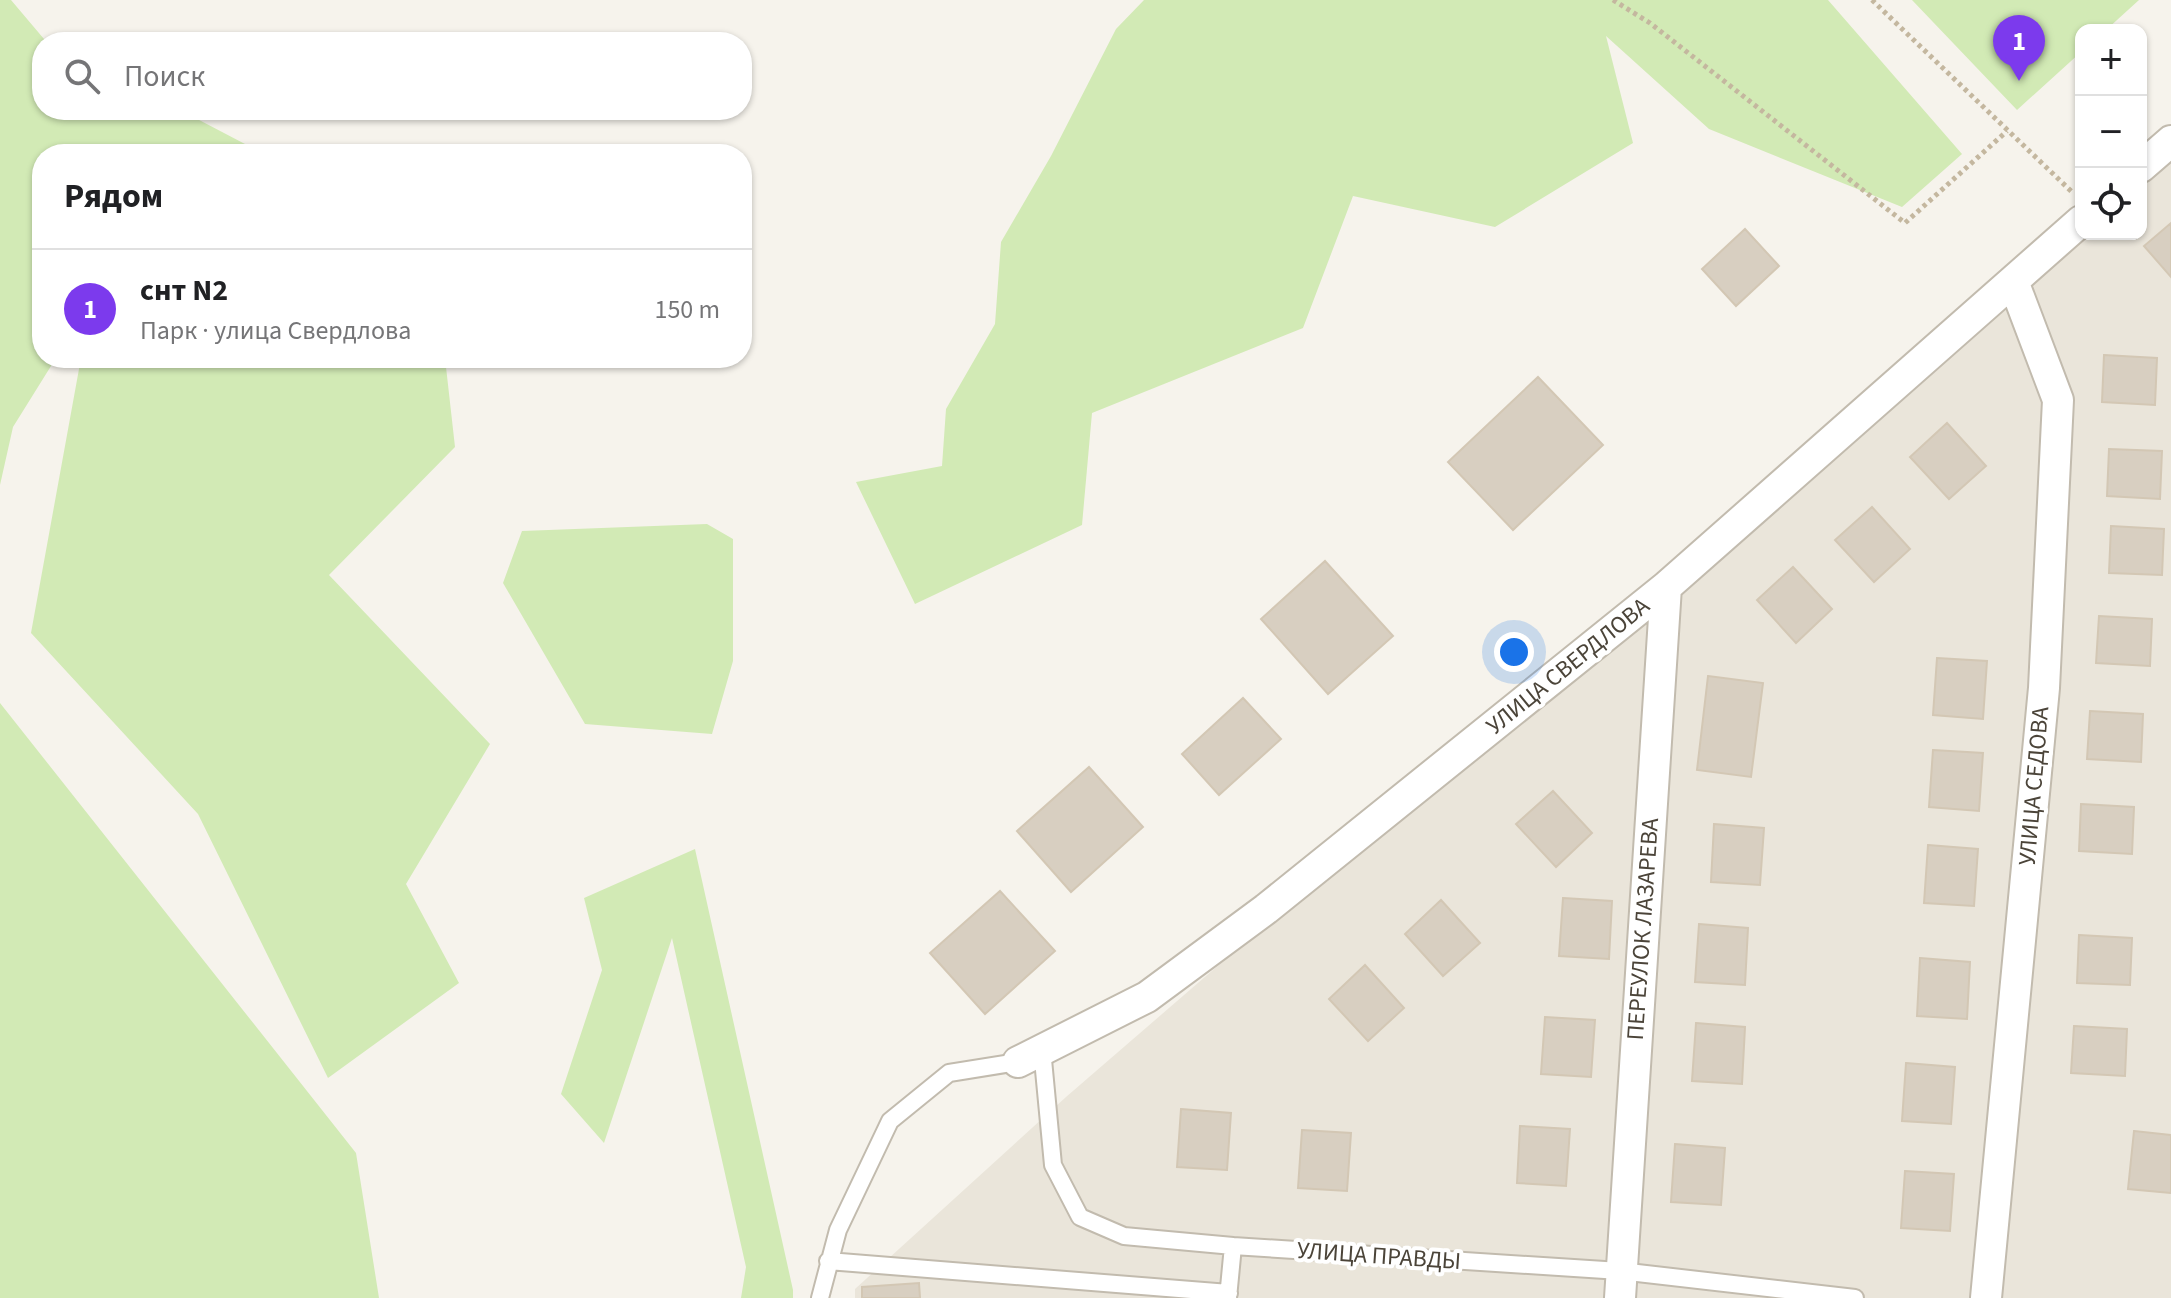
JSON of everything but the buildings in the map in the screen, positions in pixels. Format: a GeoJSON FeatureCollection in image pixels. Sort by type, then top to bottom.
{"type":"FeatureCollection","features":[{"type":"Feature","properties":{"kind":"street"},"geometry":{"type":"LineString","coordinates":[[2147,162],[2171,141]]}},
{"type":"Feature","properties":{"kind":"street","name":"УЛИЦА СВЕРДЛОВА"},"geometry":{"type":"LineString","coordinates":[[1030,1056],[1147,997],[1278,899],[1666,587],[2075,226]]}},
{"type":"Feature","properties":{"kind":"street","name":"УЛИЦА СЕДОВА"},"geometry":{"type":"LineString","coordinates":[[1986,1298],[2044,688],[2058,400],[2013,281]]}},
{"type":"Feature","properties":{"kind":"street","name":"ПЕРЕУЛОК ЛАЗАРЕВА"},"geometry":{"type":"LineString","coordinates":[[1620,1285],[1666,587]]}},
{"type":"Feature","properties":{"kind":"lane","name":"УЛИЦА ПРАВДЫ"},"geometry":{"type":"LineString","coordinates":[[1030,1056],[1053,1165],[1080,1217],[1124,1236],[1620,1285],[1855,1298]]}},
{"type":"Feature","properties":{"kind":"lane"},"geometry":{"type":"LineString","coordinates":[[820,1298],[838,1230],[890,1121],[949,1073],[1030,1056]]}},
{"type":"Feature","properties":{"kind":"lane"},"geometry":{"type":"LineString","coordinates":[[828,1261],[1228,1295],[1233,1246]]}},
{"type":"Feature","properties":{"kind":"path"},"geometry":{"type":"LineString","coordinates":[[1613,0],[1650,23],[1905,223],[2007,131]]}},
{"type":"Feature","properties":{"kind":"path"},"geometry":{"type":"LineString","coordinates":[[1872,0],[2075,195]]}},
{"type":"Feature","properties":{"kind":"shaded area"},"geometry":{"type":"Polygon","coordinates":[[[2171,142],[2171,1298],[855,1298],[855,1289],[1066,1097],[2075,225],[2075,240],[2147,240],[2147,163],[2171,142]]]}},
{"type":"Feature","properties":{"kind":"green space"},"geometry":{"type":"Polygon","coordinates":[[[0,0],[11,0],[38,32],[32,32],[32,120],[199,120],[245,144],[32,144],[32,368],[50,368],[13,427],[0,485],[0,0]]]}},
{"type":"Feature","properties":{"kind":"green space"},"geometry":{"type":"Polygon","coordinates":[[[1144,0],[1828,0],[1962,154],[1902,207],[1709,129],[1606,36],[1633,143],[1495,227],[1353,196],[1303,328],[1092,413],[1082,525],[915,604],[856,482],[942,466],[946,409],[995,324],[1001,242],[1051,156],[1116,29],[1144,0]]]}},
{"type":"Feature","properties":{"kind":"green space"},"geometry":{"type":"Polygon","coordinates":[[[1912,0],[2139,0],[2113,24],[2075,24],[2075,57],[2017,110],[1912,0]]]}},
{"type":"Feature","properties":{"kind":"green space"},"geometry":{"type":"Polygon","coordinates":[[[79,368],[446,368],[455,447],[329,575],[490,744],[406,884],[459,983],[328,1078],[198,814],[31,633],[79,368]]]}},
{"type":"Feature","properties":{"kind":"green space"},"geometry":{"type":"Polygon","coordinates":[[[707,524],[733,539],[733,661],[712,734],[585,724],[503,583],[522,531],[707,524]]]}},
{"type":"Feature","properties":{"kind":"green space"},"geometry":{"type":"Polygon","coordinates":[[[0,703],[356,1153],[379,1298],[0,1298],[0,703]]]}},
{"type":"Feature","properties":{"kind":"green space"},"geometry":{"type":"Polygon","coordinates":[[[695,849],[793,1298],[741,1298],[746,1267],[672,938],[604,1143],[561,1094],[602,970],[584,898],[695,849]]]}},
{"type":"Feature","properties":{"kind":"place","name":"снт N2"},"geometry":{"type":"Point","coordinates":[2019,81]}}]}
